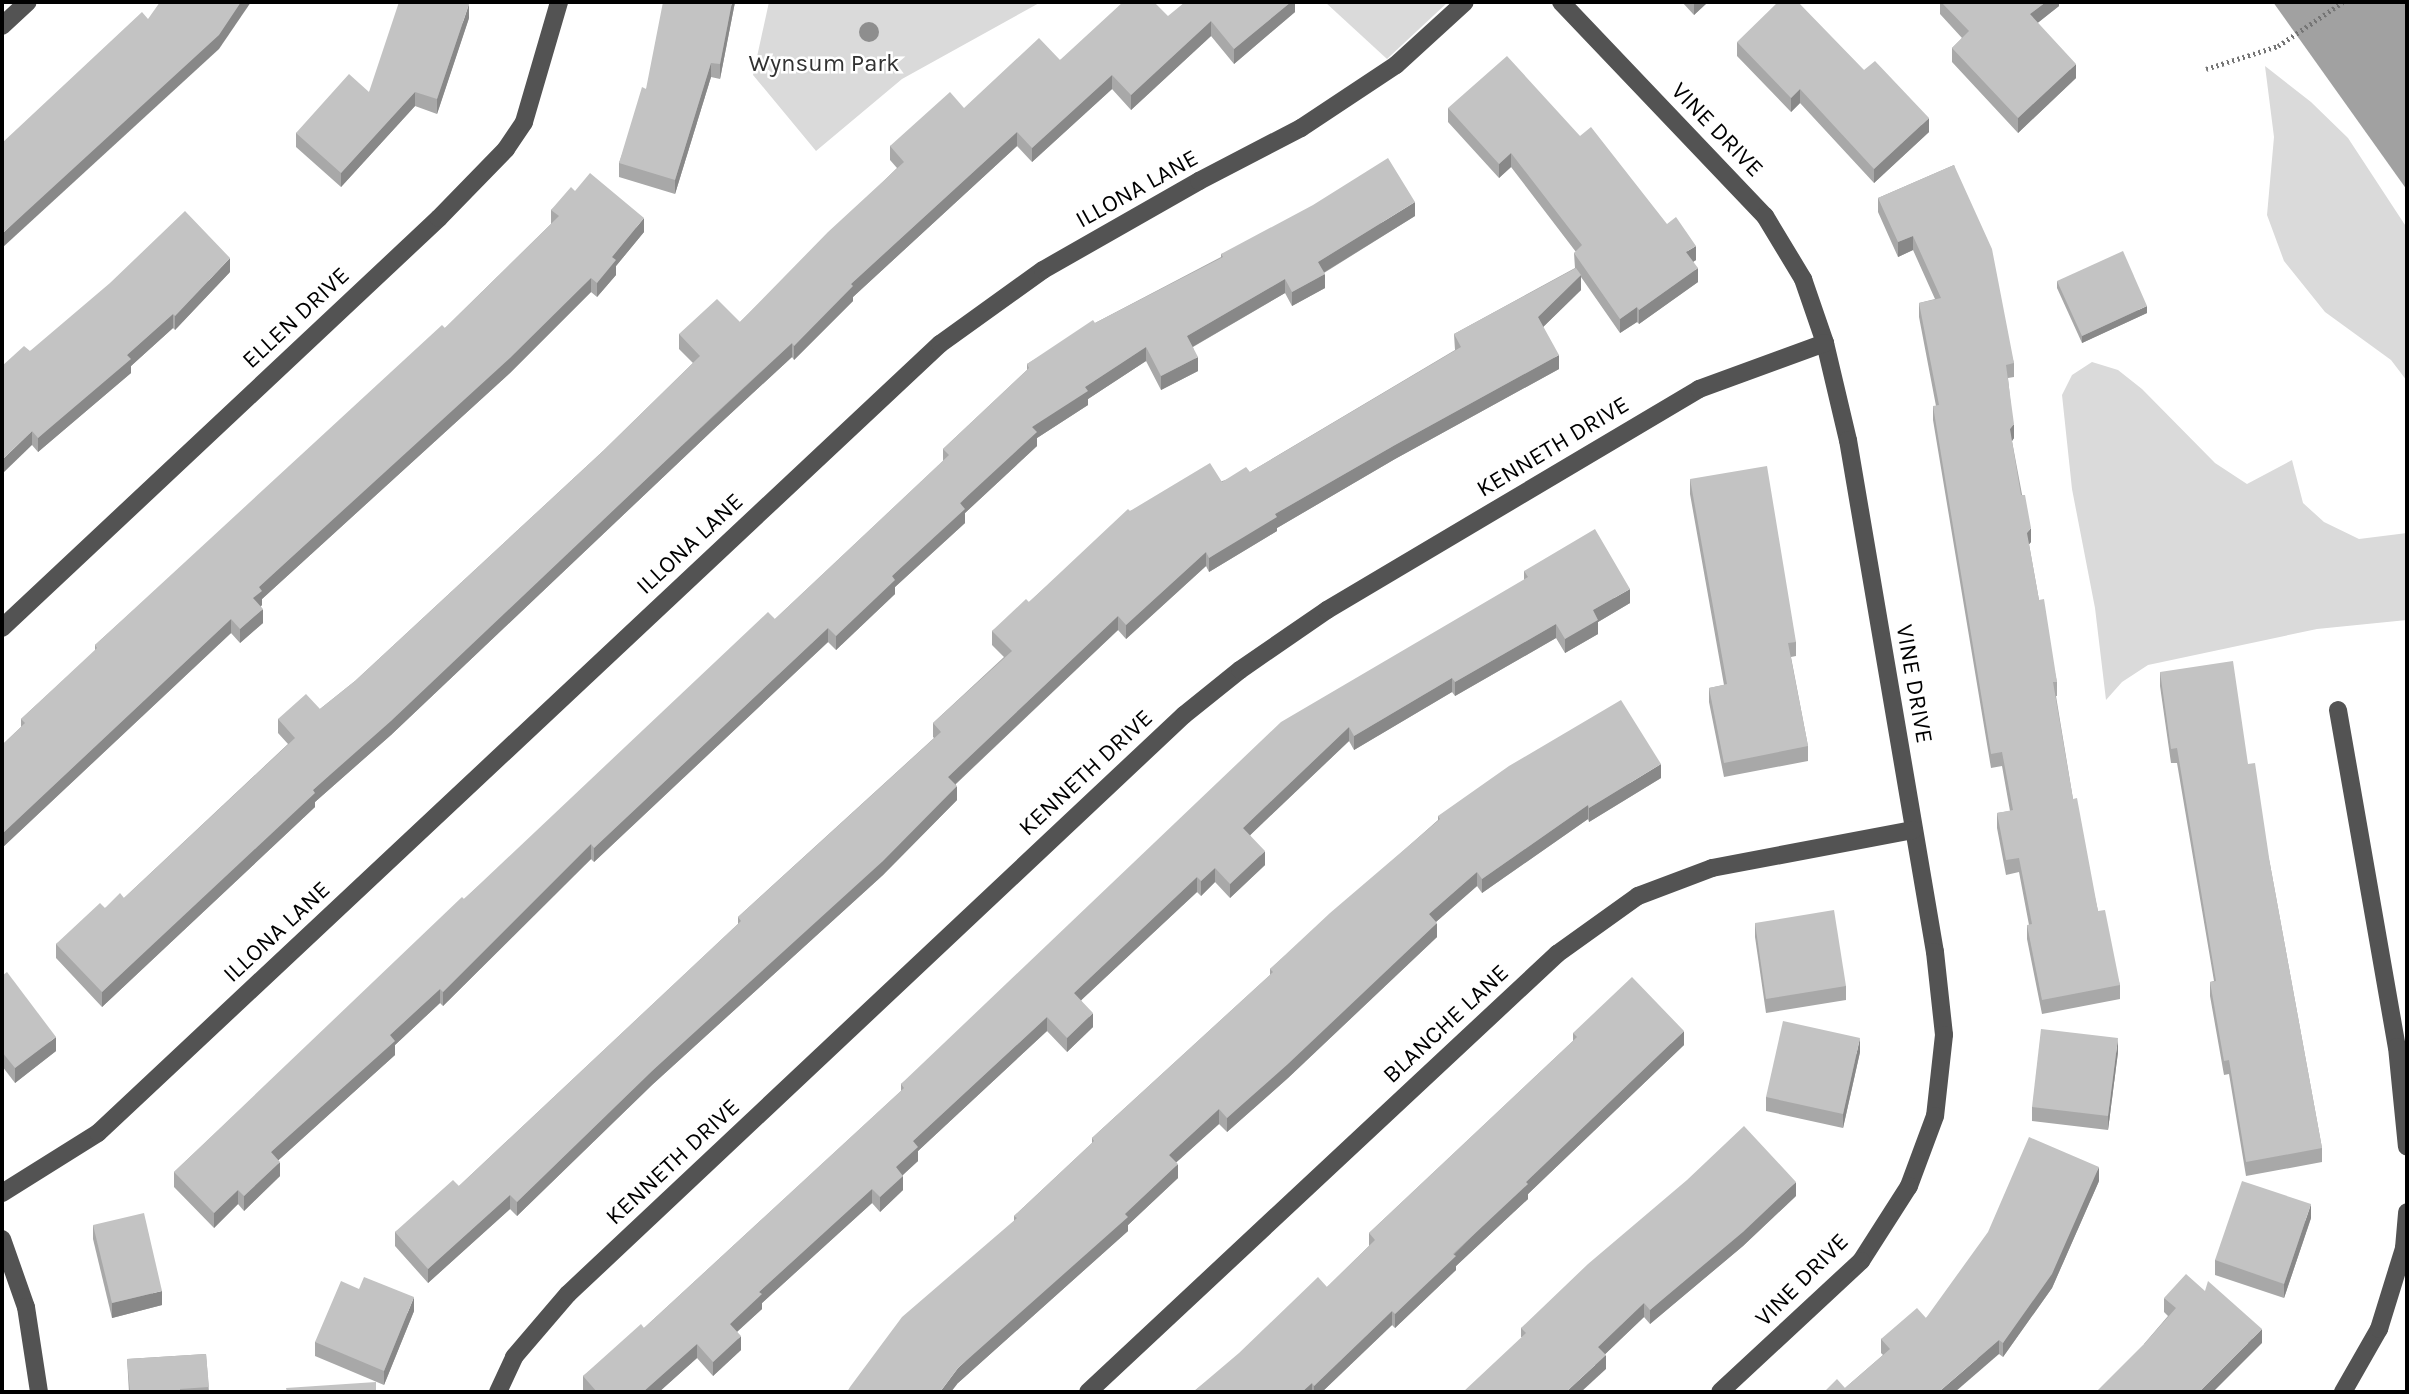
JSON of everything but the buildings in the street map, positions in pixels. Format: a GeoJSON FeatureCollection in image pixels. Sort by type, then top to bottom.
{"type":"FeatureCollection","features":[{"type":"Feature","properties":{"kind":"street"},"geometry":{"type":"LineString","coordinates":[[2,26],[28,2]]}},
{"type":"Feature","properties":{"kind":"street","name":"ELLEN DRIVE"},"geometry":{"type":"LineString","coordinates":[[2,628],[439,218],[506,149],[524,122],[559,2]]}},
{"type":"Feature","properties":{"kind":"street","name":"ILLONA LANE"},"geometry":{"type":"LineString","coordinates":[[2,1193],[98,1133],[940,344],[1043,270],[1199,181],[1301,128],[1396,65],[1465,2]]}},
{"type":"Feature","properties":{"kind":"street","name":"VINE DRIVE"},"geometry":{"type":"LineString","coordinates":[[1560,2],[1765,216],[1803,279],[1825,343],[1848,440],[1936,952],[1944,1035],[1935,1116],[1909,1186],[1861,1261],[1720,1392]]}},
{"type":"Feature","properties":{"kind":"street","name":"KENNETH DRIVE"},"geometry":{"type":"LineString","coordinates":[[498,1392],[514,1357],[568,1294],[1184,715],[1240,670],[1327,610],[1699,388],[1825,343]]}},
{"type":"Feature","properties":{"kind":"street"},"geometry":{"type":"LineString","coordinates":[[2338,709],[2397,1046],[2407,1147]]}},
{"type":"Feature","properties":{"kind":"street","name":"BLANCHE LANE"},"geometry":{"type":"LineString","coordinates":[[1088,1392],[1557,954],[1638,895],[1712,868],[1913,830]]}},
{"type":"Feature","properties":{"kind":"street"},"geometry":{"type":"LineString","coordinates":[[2343,1392],[2379,1329],[2404,1248],[2407,1212]]}},
{"type":"Feature","properties":{"kind":"street"},"geometry":{"type":"LineString","coordinates":[[2,1239],[26,1307],[39,1392]]}},
{"type":"Feature","properties":{"kind":"path"},"geometry":{"type":"LineString","coordinates":[[2206,69],[2278,46],[2343,2]]}},
{"type":"Feature","properties":{"kind":"green space","name":"Wynsum Park"},"geometry":{"type":"Polygon","coordinates":[[[769,2],[1041,2],[902,79],[816,151],[753,75],[769,2]]]}},
{"type":"Feature","properties":{"kind":"green space"},"geometry":{"type":"Polygon","coordinates":[[[1325,2],[1448,2],[1387,59],[1325,2]]]}},
{"type":"Feature","properties":{"kind":"green space"},"geometry":{"type":"Polygon","coordinates":[[[2265,66],[2311,102],[2348,138],[2407,228],[2407,381],[2391,360],[2325,312],[2284,261],[2267,215],[2274,137],[2265,66]]]}},
{"type":"Feature","properties":{"kind":"green space"},"geometry":{"type":"Polygon","coordinates":[[[2092,362],[2118,370],[2142,389],[2215,463],[2247,484],[2292,460],[2303,503],[2324,522],[2359,539],[2407,533],[2407,620],[2317,629],[2148,665],[2122,682],[2106,700],[2095,608],[2072,489],[2062,395],[2072,375],[2092,362]]]}},
{"type":"Feature","properties":{"kind":"shaded area"},"geometry":{"type":"Polygon","coordinates":[[[2273,2],[2407,2],[2407,190],[2273,2]]]}}]}
